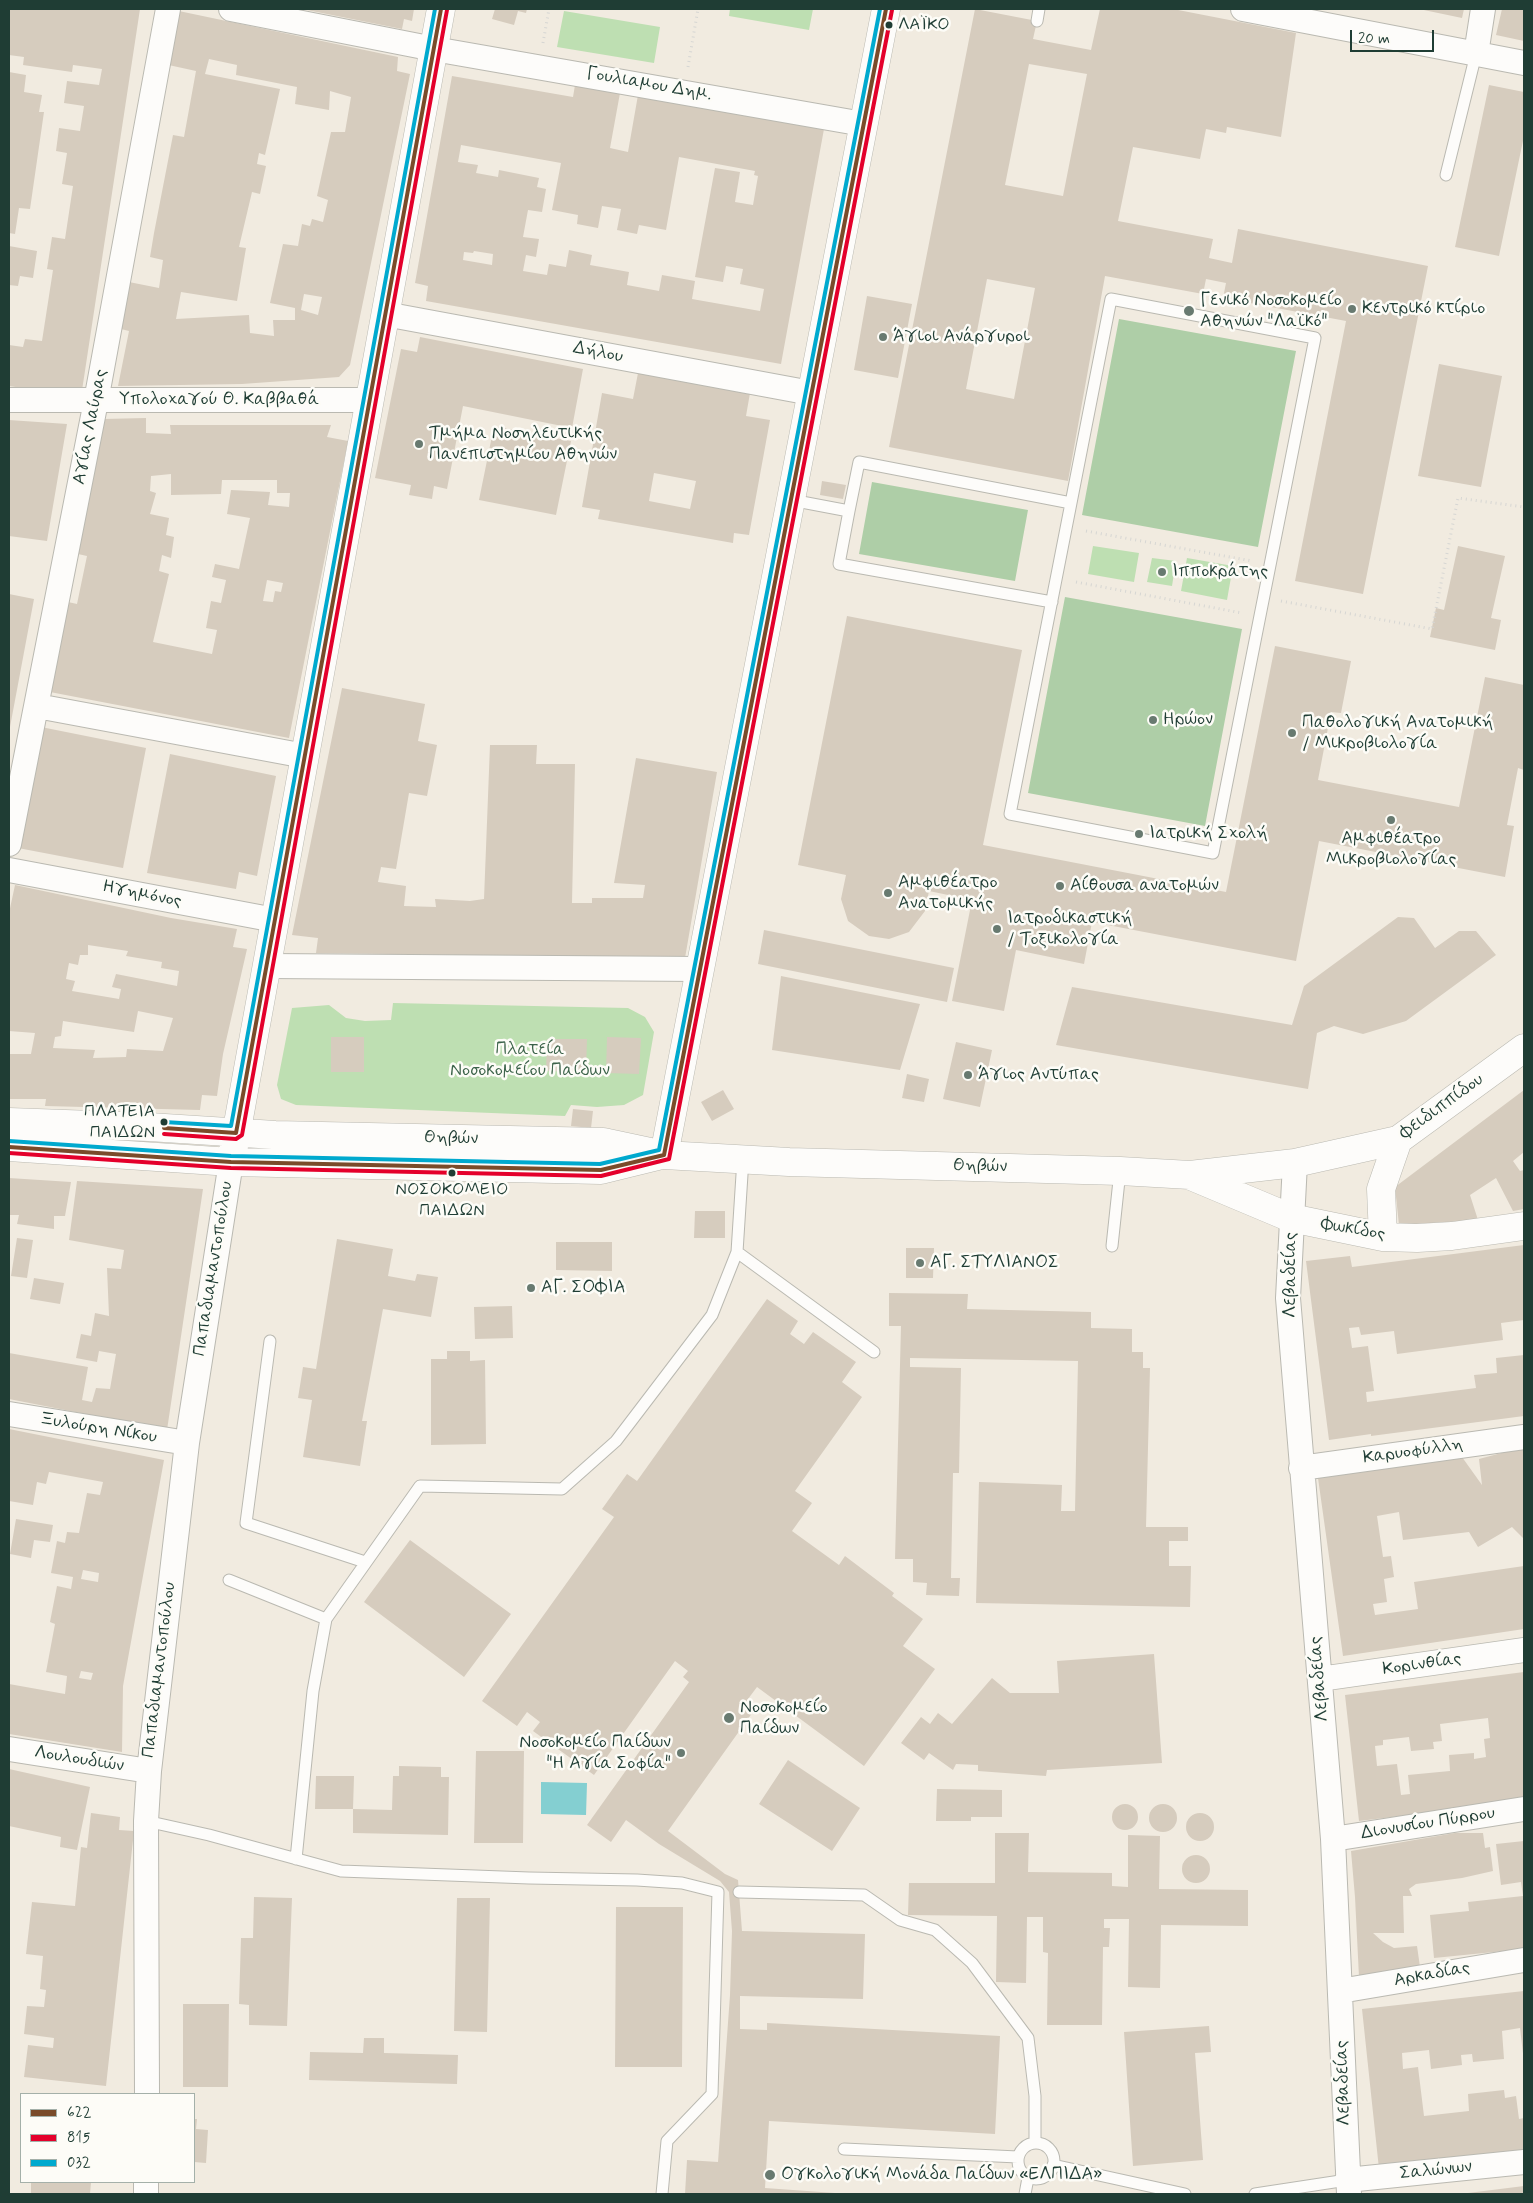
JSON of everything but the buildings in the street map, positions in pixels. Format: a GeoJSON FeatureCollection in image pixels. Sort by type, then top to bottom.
{"type":"FeatureCollection","features":[{"type":"Feature","properties":{"kind":"street","name":"Αγίας Λαύρας"},"geometry":{"type":"LineString","coordinates":[[9,844],[96,401],[168,9]]}},
{"type":"Feature","properties":{"kind":"street","name":"Γουλιαμου Δημ."},"geometry":{"type":"LineString","coordinates":[[231,9],[434,49],[683,91],[863,124]]}},
{"type":"Feature","properties":{"kind":"street","name":"Παπαδιαμαντοπούλου"},"geometry":{"type":"LineString","coordinates":[[147,2093],[146,1821],[149,1771],[187,1443],[236,1133],[441,9]]}},
{"type":"Feature","properties":{"kind":"street"},"geometry":{"type":"LineString","coordinates":[[664,1155],[886,9]]}},
{"type":"Feature","properties":{"kind":"street"},"geometry":{"type":"LineString","coordinates":[[1243,9],[1320,16],[1476,54],[1524,63]]}},
{"type":"Feature","properties":{"kind":"street"},"geometry":{"type":"LineString","coordinates":[[1476,54],[1484,9]]}},
{"type":"Feature","properties":{"kind":"street","name":"Δήλου"},"geometry":{"type":"LineString","coordinates":[[386,314],[811,393]]}},
{"type":"Feature","properties":{"kind":"street","name":"Υπολοχαγού Θ. Καββαθά"},"geometry":{"type":"LineString","coordinates":[[9,400],[370,400]]}},
{"type":"Feature","properties":{"kind":"street"},"geometry":{"type":"LineString","coordinates":[[37,706],[305,756]]}},
{"type":"Feature","properties":{"kind":"street","name":"Ηγημόνος"},"geometry":{"type":"LineString","coordinates":[[9,870],[275,920]]}},
{"type":"Feature","properties":{"kind":"street"},"geometry":{"type":"LineString","coordinates":[[267,966],[700,969]]}},
{"type":"Feature","properties":{"kind":"street","name":"Φειδιππίδου"},"geometry":{"type":"LineString","coordinates":[[1295,1164],[1398,1140],[1524,1048]]}},
{"type":"Feature","properties":{"kind":"street","name":"Θηβών"},"geometry":{"type":"LineString","coordinates":[[9,1122],[149,1127],[236,1133],[603,1142],[664,1155],[845,1164],[1120,1170],[1190,1175],[1295,1164]]}},
{"type":"Feature","properties":{"kind":"street"},"geometry":{"type":"LineString","coordinates":[[1383,1237],[1381,1189],[1398,1140]]}},
{"type":"Feature","properties":{"kind":"street","name":"Θηβών"},"geometry":{"type":"LineString","coordinates":[[9,1147],[231,1162],[601,1170],[664,1155]]}},
{"type":"Feature","properties":{"kind":"street","name":"Λεβαδείας"},"geometry":{"type":"LineString","coordinates":[[1295,1164],[1288,1298],[1333,1839],[1348,2187]]}},
{"type":"Feature","properties":{"kind":"street","name":"Φωκίδος"},"geometry":{"type":"LineString","coordinates":[[1190,1175],[1291,1218],[1383,1237],[1452,1236],[1524,1226]]}},
{"type":"Feature","properties":{"kind":"street","name":"Ξυλούρη Νίκου"},"geometry":{"type":"LineString","coordinates":[[9,1414],[187,1443]]}},
{"type":"Feature","properties":{"kind":"street","name":"Καρυοφύλλη"},"geometry":{"type":"LineString","coordinates":[[1301,1468],[1524,1436]]}},
{"type":"Feature","properties":{"kind":"street","name":"Κορινθίας"},"geometry":{"type":"LineString","coordinates":[[1320,1679],[1524,1650]]}},
{"type":"Feature","properties":{"kind":"street","name":"Λουλουδιών"},"geometry":{"type":"LineString","coordinates":[[9,1749],[149,1771]]}},
{"type":"Feature","properties":{"kind":"street","name":"Διονυσίου Πύρρου"},"geometry":{"type":"LineString","coordinates":[[1333,1839],[1524,1809]]}},
{"type":"Feature","properties":{"kind":"street","name":"Αρκαδίας"},"geometry":{"type":"LineString","coordinates":[[1340,1991],[1524,1960]]}},
{"type":"Feature","properties":{"kind":"street","name":"Σαλώνων"},"geometry":{"type":"LineString","coordinates":[[1348,2187],[1524,2162]]}},
{"type":"Feature","properties":{"kind":"lane"},"geometry":{"type":"LineString","coordinates":[[1446,175],[1476,54]]}},
{"type":"Feature","properties":{"kind":"lane"},"geometry":{"type":"LineString","coordinates":[[1111,299],[1315,338],[1213,854],[1010,814],[1071,503],[1111,299]]}},
{"type":"Feature","properties":{"kind":"lane"},"geometry":{"type":"LineString","coordinates":[[1052,602],[839,564],[849,511],[859,462],[1071,503]]}},
{"type":"Feature","properties":{"kind":"lane"},"geometry":{"type":"LineString","coordinates":[[791,500],[849,511]]}},
{"type":"Feature","properties":{"kind":"lane"},"geometry":{"type":"LineString","coordinates":[[296,1859],[313,1691],[326,1619],[420,1486],[562,1489],[616,1441],[712,1315],[737,1252],[743,1158]]}},
{"type":"Feature","properties":{"kind":"lane"},"geometry":{"type":"LineString","coordinates":[[1112,1246],[1120,1170]]}},
{"type":"Feature","properties":{"kind":"lane"},"geometry":{"type":"LineString","coordinates":[[737,1252],[874,1352]]}},
{"type":"Feature","properties":{"kind":"lane"},"geometry":{"type":"LineString","coordinates":[[270,1341],[246,1523],[365,1562]]}},
{"type":"Feature","properties":{"kind":"lane"},"geometry":{"type":"LineString","coordinates":[[229,1580],[326,1619]]}},
{"type":"Feature","properties":{"kind":"lane"},"geometry":{"type":"LineString","coordinates":[[146,1821],[210,1835],[341,1871],[637,1880],[682,1883],[729,1892],[864,1895],[900,1920],[935,1930],[972,1963],[1028,2038],[1035,2096],[1036,2143]]}},
{"type":"Feature","properties":{"kind":"lane"},"geometry":{"type":"LineString","coordinates":[[662,2194],[667,2141],[712,2094],[729,1892]]}},
{"type":"Feature","properties":{"kind":"lane"},"geometry":{"type":"LineString","coordinates":[[1036,2143],[1044,2145],[1050,2150],[1053,2157],[1053,2165],[1050,2173],[1044,2178],[1036,2180],[1028,2178],[1018,2166],[1018,2157],[1021,2150],[1036,2143]]}},
{"type":"Feature","properties":{"kind":"lane"},"geometry":{"type":"LineString","coordinates":[[844,2149],[1018,2157]]}},
{"type":"Feature","properties":{"kind":"lane"},"geometry":{"type":"LineString","coordinates":[[1053,2165],[1184,2194]]}},
{"type":"Feature","properties":{"kind":"lane"},"geometry":{"type":"LineString","coordinates":[[1025,2194],[1028,2178]]}},
{"type":"Feature","properties":{"kind":"lane"},"geometry":{"type":"LineString","coordinates":[[1255,2194],[1348,2187]]}},
{"type":"Feature","properties":{"kind":"path"},"geometry":{"type":"LineString","coordinates":[[539,66],[549,9]]}},
{"type":"Feature","properties":{"kind":"path"},"geometry":{"type":"LineString","coordinates":[[683,91],[698,9]]}},
{"type":"Feature","properties":{"kind":"path"},"geometry":{"type":"LineString","coordinates":[[1264,598],[1432,629],[1458,498],[1524,507]]}},
{"type":"Feature","properties":{"kind":"path"},"geometry":{"type":"LineString","coordinates":[[1066,527],[1270,564]]}},
{"type":"Feature","properties":{"kind":"path"},"geometry":{"type":"LineString","coordinates":[[1056,578],[1260,616]]}},
{"type":"Feature","properties":{"kind":"green space"},"geometry":{"type":"Polygon","coordinates":[[[730,9],[813,9],[809,30],[729,16],[730,9]]]}},
{"type":"Feature","properties":{"kind":"green space"},"geometry":{"type":"Polygon","coordinates":[[[564,11],[660,27],[654,63],[557,47],[564,11]]]}},
{"type":"Feature","properties":{"kind":"green space"},"geometry":{"type":"Polygon","coordinates":[[[1119,319],[1296,351],[1258,547],[1082,515],[1119,319]]]}},
{"type":"Feature","properties":{"kind":"green space"},"geometry":{"type":"Polygon","coordinates":[[[872,482],[1028,510],[1015,581],[859,554],[872,482]]]}},
{"type":"Feature","properties":{"kind":"green space"},"geometry":{"type":"Polygon","coordinates":[[[1093,546],[1139,553],[1134,582],[1088,574],[1093,546]]]}},
{"type":"Feature","properties":{"kind":"green space"},"geometry":{"type":"Polygon","coordinates":[[[1152,558],[1176,561],[1172,586],[1147,582],[1152,558]]]}},
{"type":"Feature","properties":{"kind":"green space"},"geometry":{"type":"Polygon","coordinates":[[[1187,558],[1233,566],[1227,600],[1181,591],[1187,558]]]}},
{"type":"Feature","properties":{"kind":"green space"},"geometry":{"type":"Polygon","coordinates":[[[1065,597],[1242,629],[1205,826],[1028,793],[1065,597]]]}},
{"type":"Feature","properties":{"kind":"green space","name":"Πλατεία Νοσοκομείου Παίδων"},"geometry":{"type":"Polygon","coordinates":[[[393,1003],[628,1008],[645,1017],[654,1032],[643,1095],[624,1105],[597,1107],[571,1105],[565,1116],[296,1105],[281,1099],[277,1085],[292,1008],[329,1005],[346,1018],[365,1021],[391,1020],[393,1003]]]}},
{"type":"Feature","properties":{"kind":"water"},"geometry":{"type":"Polygon","coordinates":[[[541,1782],[587,1783],[586,1815],[541,1814],[541,1782]]]}},
{"type":"Feature","properties":{"kind":"transit line","name":"032"},"geometry":{"type":"LineString","coordinates":[[164,1122],[231,1126],[435,9]]}},
{"type":"Feature","properties":{"kind":"transit line","name":"622"},"geometry":{"type":"LineString","coordinates":[[164,1128],[236,1133],[441,9]]}},
{"type":"Feature","properties":{"kind":"transit line","name":"032"},"geometry":{"type":"LineString","coordinates":[[9,1141],[231,1156],[600,1164],[659,1150],[880,9]]}},
{"type":"Feature","properties":{"kind":"transit line","name":"622"},"geometry":{"type":"LineString","coordinates":[[9,1147],[231,1162],[601,1170],[664,1155],[886,9]]}},
{"type":"Feature","properties":{"kind":"transit line","name":"815"},"geometry":{"type":"LineString","coordinates":[[164,1134],[236,1139],[242,1135],[447,10]]}},
{"type":"Feature","properties":{"kind":"transit line","name":"815"},"geometry":{"type":"LineString","coordinates":[[9,1153],[231,1168],[601,1176],[669,1159],[892,10]]}},
{"type":"Feature","properties":{"kind":"place","name":"ΛΑΪΚΟ"},"geometry":{"type":"Point","coordinates":[889,25]}},
{"type":"Feature","properties":{"kind":"place","name":"Κεντρικό κτίριο"},"geometry":{"type":"Point","coordinates":[1352,309]}},
{"type":"Feature","properties":{"kind":"place","name":"Γενικό Νοσοκομείο Αθηνών \"Λαϊκό\""},"geometry":{"type":"Point","coordinates":[1189,311]}},
{"type":"Feature","properties":{"kind":"place","name":"Άγιοι Ανάργυροι"},"geometry":{"type":"Point","coordinates":[883,337]}},
{"type":"Feature","properties":{"kind":"place","name":"Τμήμα Νοσηλευτικής Πανεπιστημίου Αθηνών"},"geometry":{"type":"Point","coordinates":[419,444]}},
{"type":"Feature","properties":{"kind":"place","name":"Ιπποκράτης"},"geometry":{"type":"Point","coordinates":[1162,572]}},
{"type":"Feature","properties":{"kind":"place","name":"Ηρώον"},"geometry":{"type":"Point","coordinates":[1153,720]}},
{"type":"Feature","properties":{"kind":"place","name":"Παθολογική Ανατομική / Μικροβιολογία"},"geometry":{"type":"Point","coordinates":[1292,733]}},
{"type":"Feature","properties":{"kind":"place","name":"Αμφιθέατρο Μικροβιολογίας"},"geometry":{"type":"Point","coordinates":[1391,820]}},
{"type":"Feature","properties":{"kind":"place","name":"Ιατρική Σχολή"},"geometry":{"type":"Point","coordinates":[1139,834]}},
{"type":"Feature","properties":{"kind":"place","name":"Αίθουσα ανατομών"},"geometry":{"type":"Point","coordinates":[1060,886]}},
{"type":"Feature","properties":{"kind":"place","name":"Αμφιθέατρο Ανατομικής"},"geometry":{"type":"Point","coordinates":[888,893]}},
{"type":"Feature","properties":{"kind":"place","name":"Ιατροδικαστική / Τοξικολογία"},"geometry":{"type":"Point","coordinates":[997,929]}},
{"type":"Feature","properties":{"kind":"place","name":"Άγιος Αντύπας"},"geometry":{"type":"Point","coordinates":[968,1075]}},
{"type":"Feature","properties":{"kind":"place","name":"ΠΛΑΤΕΙΑ ΠΑΙΔΩΝ"},"geometry":{"type":"Point","coordinates":[164,1122]}},
{"type":"Feature","properties":{"kind":"place","name":"ΝΟΣΟΚΟΜΕΙΟ ΠΑΙΔΩΝ"},"geometry":{"type":"Point","coordinates":[452,1173]}},
{"type":"Feature","properties":{"kind":"place","name":"ΑΓ. ΣΤΥΛΙΑΝΟΣ"},"geometry":{"type":"Point","coordinates":[920,1263]}},
{"type":"Feature","properties":{"kind":"place","name":"ΑΓ. ΣΟΦΙΑ"},"geometry":{"type":"Point","coordinates":[531,1288]}},
{"type":"Feature","properties":{"kind":"place","name":"Νοσοκομείο Παίδων"},"geometry":{"type":"Point","coordinates":[729,1718]}},
{"type":"Feature","properties":{"kind":"place","name":"Νοσοκομείο Παίδων \"Η Αγία Σοφία\""},"geometry":{"type":"Point","coordinates":[681,1753]}},
{"type":"Feature","properties":{"kind":"place","name":"Ογκολογική Μονάδα Παίδων «ΕΛΠΙΔΑ»"},"geometry":{"type":"Point","coordinates":[770,2175]}}]}
